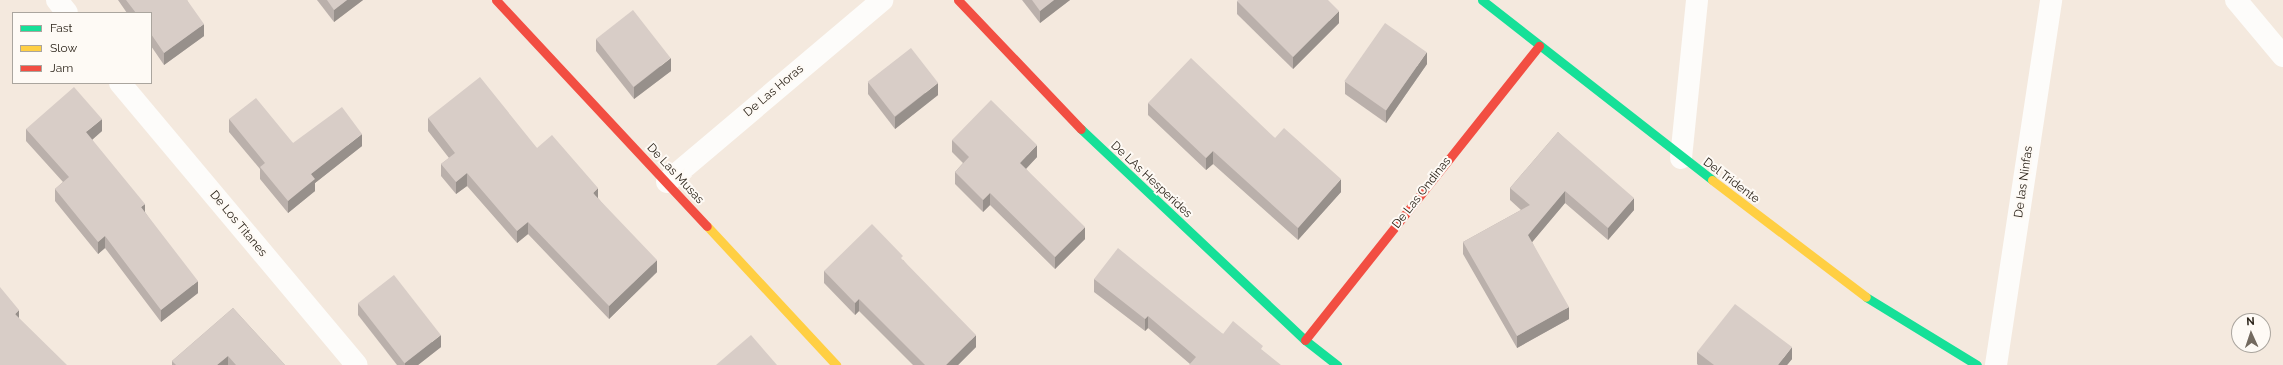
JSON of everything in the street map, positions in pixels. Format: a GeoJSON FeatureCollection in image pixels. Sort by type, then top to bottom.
{"type":"FeatureCollection","features":[{"type":"Feature","properties":{"kind":"street"},"geometry":{"type":"LineString","coordinates":[[57,0],[66,12]]}},
{"type":"Feature","properties":{"kind":"street","name":"De Las Musas"},"geometry":{"type":"LineString","coordinates":[[496,0],[836,365]]}},
{"type":"Feature","properties":{"kind":"street","name":"De Las Horas"},"geometry":{"type":"LineString","coordinates":[[667,182],[882,0]]}},
{"type":"Feature","properties":{"kind":"street","name":"De LAs Hesperides"},"geometry":{"type":"LineString","coordinates":[[958,0],[1107,156],[1305,340],[1337,365]]}},
{"type":"Feature","properties":{"kind":"street","name":"Del Tridente"},"geometry":{"type":"LineString","coordinates":[[1482,0],[1538,46],[1681,158],[1845,284],[1977,365]]}},
{"type":"Feature","properties":{"kind":"street"},"geometry":{"type":"LineString","coordinates":[[1681,158],[1697,0]]}},
{"type":"Feature","properties":{"kind":"street","name":"De las Ninfas"},"geometry":{"type":"LineString","coordinates":[[1996,365],[2051,0]]}},
{"type":"Feature","properties":{"kind":"street"},"geometry":{"type":"LineString","coordinates":[[2236,0],[2283,56]]}},
{"type":"Feature","properties":{"kind":"street","name":"De Las Ondinas"},"geometry":{"type":"LineString","coordinates":[[1305,340],[1538,46]]}},
{"type":"Feature","properties":{"kind":"street","name":"De Los Titanes"},"geometry":{"type":"LineString","coordinates":[[121,84],[357,365]]}},
{"type":"Feature","properties":{"kind":"building"},"geometry":{"type":"Polygon","coordinates":[[[126,0],[187,0],[204,24],[164,53],[152,35],[152,12],[135,12],[126,0]]]}},
{"type":"Feature","properties":{"kind":"building"},"geometry":{"type":"Polygon","coordinates":[[[327,0],[347,0],[334,10],[327,0]]]}},
{"type":"Feature","properties":{"kind":"building"},"geometry":{"type":"Polygon","coordinates":[[[1032,0],[1054,0],[1040,11],[1032,0]]]}},
{"type":"Feature","properties":{"kind":"building"},"geometry":{"type":"Polygon","coordinates":[[[1328,0],[1339,11],[1293,57],[1237,1],[1328,0]]]}},
{"type":"Feature","properties":{"kind":"building"},"geometry":{"type":"Polygon","coordinates":[[[633,10],[671,58],[634,87],[596,39],[633,10]]]}},
{"type":"Feature","properties":{"kind":"building"},"geometry":{"type":"Polygon","coordinates":[[[1385,23],[1427,52],[1386,110],[1344,81],[1385,23]]]}},
{"type":"Feature","properties":{"kind":"building"},"geometry":{"type":"Polygon","coordinates":[[[911,48],[938,83],[895,117],[868,82],[911,48]]]}},
{"type":"Feature","properties":{"kind":"building"},"geometry":{"type":"Polygon","coordinates":[[[1191,58],[1275,138],[1284,128],[1341,179],[1298,228],[1213,151],[1206,158],[1148,103],[1191,58]]]}},
{"type":"Feature","properties":{"kind":"building"},"geometry":{"type":"Polygon","coordinates":[[[480,77],[537,148],[552,135],[598,188],[593,193],[657,260],[609,306],[528,222],[517,231],[467,173],[456,182],[441,164],[455,153],[428,118],[480,77]]]}},
{"type":"Feature","properties":{"kind":"building"},"geometry":{"type":"Polygon","coordinates":[[[74,87],[102,119],[86,132],[145,204],[141,207],[198,281],[161,310],[105,236],[98,242],[55,189],[69,177],[26,129],[74,87]]]}},
{"type":"Feature","properties":{"kind":"building"},"geometry":{"type":"Polygon","coordinates":[[[256,98],[293,143],[342,107],[362,134],[311,174],[315,179],[288,201],[260,167],[265,163],[229,119],[256,98]]]}},
{"type":"Feature","properties":{"kind":"building"},"geometry":{"type":"Polygon","coordinates":[[[991,100],[1037,145],[1020,163],[1085,227],[1055,257],[990,193],[983,200],[955,172],[969,157],[952,140],[991,100]]]}},
{"type":"Feature","properties":{"kind":"building"},"geometry":{"type":"Polygon","coordinates":[[[1558,132],[1634,198],[1608,228],[1565,191],[1528,235],[1569,307],[1517,336],[1463,242],[1530,205],[1510,188],[1558,132]]]}},
{"type":"Feature","properties":{"kind":"building"},"geometry":{"type":"Polygon","coordinates":[[[872,224],[903,256],[901,258],[976,335],[946,365],[925,365],[859,299],[855,303],[824,271],[872,224]]]}},
{"type":"Feature","properties":{"kind":"building"},"geometry":{"type":"Polygon","coordinates":[[[1118,248],[1223,334],[1233,321],[1263,346],[1261,349],[1281,365],[1189,365],[1196,357],[1148,316],[1145,319],[1094,279],[1118,248]]]}},
{"type":"Feature","properties":{"kind":"building"},"geometry":{"type":"Polygon","coordinates":[[[394,275],[441,335],[405,363],[358,303],[394,275]]]}},
{"type":"Feature","properties":{"kind":"building"},"geometry":{"type":"Polygon","coordinates":[[[0,287],[19,310],[15,314],[67,365],[0,365],[0,287]]]}},
{"type":"Feature","properties":{"kind":"building"},"geometry":{"type":"Polygon","coordinates":[[[1735,304],[1792,347],[1778,365],[1714,365],[1697,352],[1735,304]]]}},
{"type":"Feature","properties":{"kind":"building"},"geometry":{"type":"Polygon","coordinates":[[[233,308],[285,365],[236,365],[228,356],[217,365],[176,365],[172,361],[233,308]]]}},
{"type":"Feature","properties":{"kind":"building"},"geometry":{"type":"Polygon","coordinates":[[[751,335],[777,365],[716,365],[751,335]]]}},
{"type":"Feature","properties":{"kind":"traffic: fast"},"geometry":{"type":"LineString","coordinates":[[1482,0],[1712,180]]}},
{"type":"Feature","properties":{"kind":"traffic: fast"},"geometry":{"type":"LineString","coordinates":[[1081,129],[1305,340],[1337,365]]}},
{"type":"Feature","properties":{"kind":"traffic: fast"},"geometry":{"type":"LineString","coordinates":[[1866,297],[1977,365]]}},
{"type":"Feature","properties":{"kind":"traffic: slow"},"geometry":{"type":"LineString","coordinates":[[1712,180],[1866,297]]}},
{"type":"Feature","properties":{"kind":"traffic: slow"},"geometry":{"type":"LineString","coordinates":[[707,226],[836,365]]}},
{"type":"Feature","properties":{"kind":"traffic: jam"},"geometry":{"type":"LineString","coordinates":[[496,0],[707,226]]}},
{"type":"Feature","properties":{"kind":"traffic: jam"},"geometry":{"type":"LineString","coordinates":[[958,0],[1081,129]]}},
{"type":"Feature","properties":{"kind":"traffic: jam"},"geometry":{"type":"LineString","coordinates":[[1305,340],[1539,46]]}}]}
